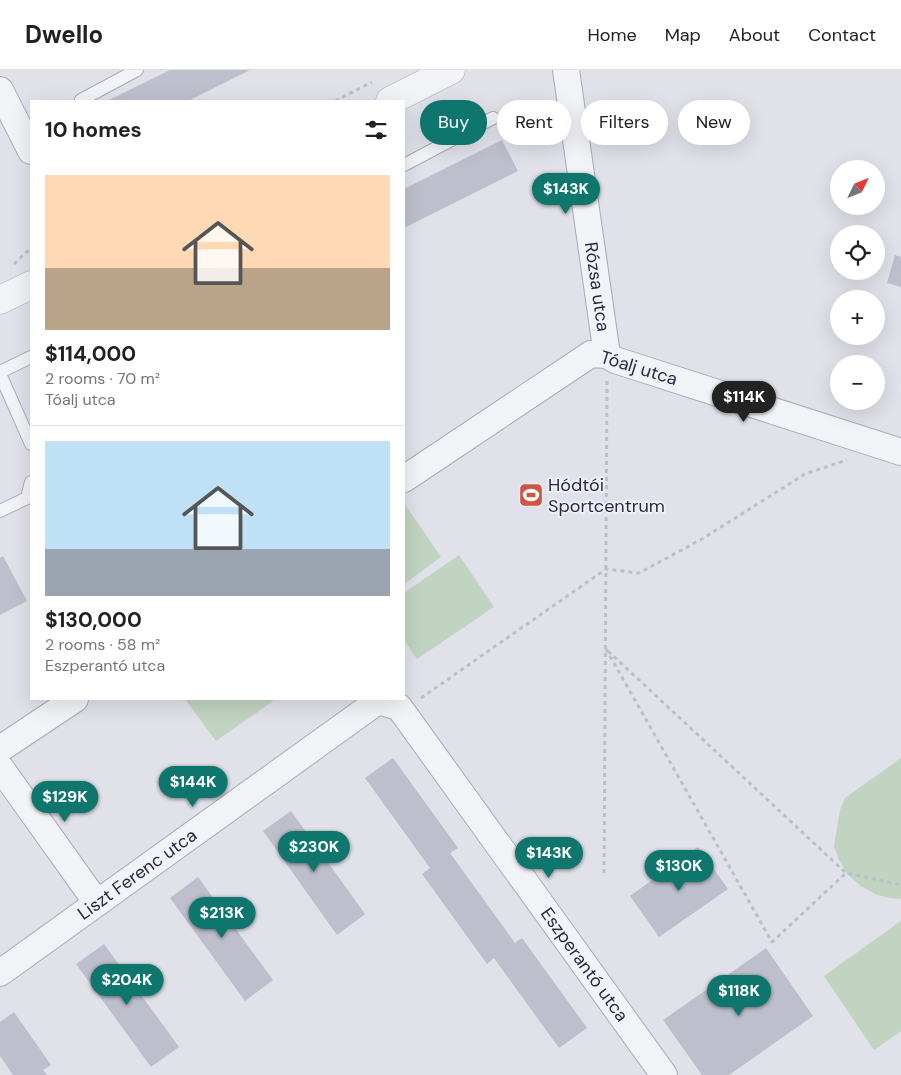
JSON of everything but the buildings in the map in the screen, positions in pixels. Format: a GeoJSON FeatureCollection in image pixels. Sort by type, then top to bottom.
{"type":"FeatureCollection","features":[{"type":"Feature","properties":{"kind":"street"},"geometry":{"type":"LineString","coordinates":[[385,90],[451,70]]}},
{"type":"Feature","properties":{"kind":"street","name":"Rózsa utca"},"geometry":{"type":"LineString","coordinates":[[566,70],[607,355]]}},
{"type":"Feature","properties":{"kind":"street"},"geometry":{"type":"LineString","coordinates":[[0,90],[30,149]]}},
{"type":"Feature","properties":{"kind":"street"},"geometry":{"type":"LineString","coordinates":[[0,300],[30,285]]}},
{"type":"Feature","properties":{"kind":"street","name":"Tóalj utca"},"geometry":{"type":"LineString","coordinates":[[405,478],[591,354],[607,355],[615,360],[901,452]]}},
{"type":"Feature","properties":{"kind":"street"},"geometry":{"type":"LineString","coordinates":[[0,749],[74,700]]}},
{"type":"Feature","properties":{"kind":"street","name":"Liszt Ferenc utca"},"geometry":{"type":"LineString","coordinates":[[0,973],[378,701],[401,709]]}},
{"type":"Feature","properties":{"kind":"street","name":"Eszperantó utca"},"geometry":{"type":"LineString","coordinates":[[401,709],[664,1075]]}},
{"type":"Feature","properties":{"kind":"street"},"geometry":{"type":"LineString","coordinates":[[0,767],[97,903]]}},
{"type":"Feature","properties":{"kind":"lane"},"geometry":{"type":"LineString","coordinates":[[81,100],[137,70]]}},
{"type":"Feature","properties":{"kind":"lane"},"geometry":{"type":"LineString","coordinates":[[405,164],[494,118]]}},
{"type":"Feature","properties":{"kind":"lane"},"geometry":{"type":"LineString","coordinates":[[30,358],[0,373],[30,442]]}},
{"type":"Feature","properties":{"kind":"lane"},"geometry":{"type":"LineString","coordinates":[[0,511],[27,498],[30,486]]}},
{"type":"Feature","properties":{"kind":"path"},"geometry":{"type":"LineString","coordinates":[[340,100],[385,90]]}},
{"type":"Feature","properties":{"kind":"path"},"geometry":{"type":"LineString","coordinates":[[9,269],[30,249]]}},
{"type":"Feature","properties":{"kind":"path"},"geometry":{"type":"LineString","coordinates":[[604,873],[607,355]]}},
{"type":"Feature","properties":{"kind":"path"},"geometry":{"type":"LineString","coordinates":[[401,709],[606,569],[639,573],[702,539],[805,474],[847,460]]}},
{"type":"Feature","properties":{"kind":"path"},"geometry":{"type":"LineString","coordinates":[[606,648],[772,942],[846,872]]}},
{"type":"Feature","properties":{"kind":"path"},"geometry":{"type":"LineString","coordinates":[[606,648],[846,872],[901,885]]}},
{"type":"Feature","properties":{"kind":"green space"},"geometry":{"type":"Polygon","coordinates":[[[405,504],[441,557],[405,583],[405,504]]]}},
{"type":"Feature","properties":{"kind":"green space"},"geometry":{"type":"Polygon","coordinates":[[[459,555],[494,607],[417,659],[405,641],[405,592],[459,555]]]}},
{"type":"Feature","properties":{"kind":"green space"},"geometry":{"type":"Polygon","coordinates":[[[186,700],[275,700],[216,741],[186,700]]]}},
{"type":"Feature","properties":{"kind":"green space"},"geometry":{"type":"Polygon","coordinates":[[[901,758],[901,899],[875,894],[861,886],[846,873],[834,846],[840,810],[845,798],[901,758]]]}},
{"type":"Feature","properties":{"kind":"green space"},"geometry":{"type":"Polygon","coordinates":[[[901,921],[901,1031],[874,1050],[824,976],[901,921]]]}},
{"type":"Feature","properties":{"kind":"place","name":"Hódtói Sportcentrum"},"geometry":{"type":"Point","coordinates":[531,495]}}]}
